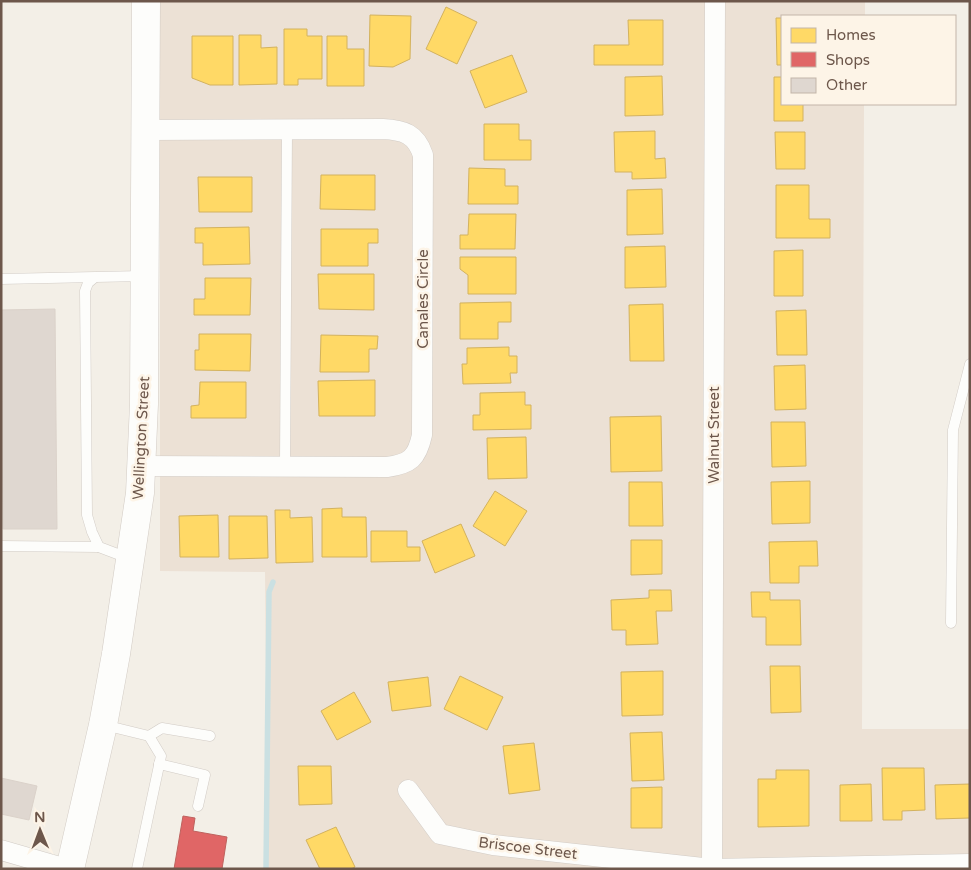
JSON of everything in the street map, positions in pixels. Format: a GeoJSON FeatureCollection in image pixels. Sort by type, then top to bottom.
{"type":"FeatureCollection","features":[{"type":"Feature","properties":{"kind":"street","name":"Wellington Street"},"geometry":{"type":"LineString","coordinates":[[68,869],[103,725],[116,654],[140,493],[144,404],[146,1]]}},
{"type":"Feature","properties":{"kind":"street","name":"Walnut Street"},"geometry":{"type":"LineString","coordinates":[[712,869],[715,1]]}},
{"type":"Feature","properties":{"kind":"street","name":"Canales Circle"},"geometry":{"type":"LineString","coordinates":[[141,466],[387,467],[401,465],[412,459],[419,450],[422,435],[423,155],[420,144],[414,136],[388,129],[145,130]]}},
{"type":"Feature","properties":{"kind":"street","name":"Briscoe Street"},"geometry":{"type":"LineString","coordinates":[[408,790],[440,834],[493,845],[712,869],[970,864]]}},
{"type":"Feature","properties":{"kind":"street"},"geometry":{"type":"LineString","coordinates":[[1,850],[68,869]]}},
{"type":"Feature","properties":{"kind":"lane"},"geometry":{"type":"LineString","coordinates":[[285,466],[287,129]]}},
{"type":"Feature","properties":{"kind":"lane"},"geometry":{"type":"LineString","coordinates":[[1,279],[144,276]]}},
{"type":"Feature","properties":{"kind":"lane"},"geometry":{"type":"LineString","coordinates":[[94,278],[88,283],[85,290],[87,516],[99,547]]}},
{"type":"Feature","properties":{"kind":"lane"},"geometry":{"type":"LineString","coordinates":[[951,623],[953,430],[970,364]]}},
{"type":"Feature","properties":{"kind":"lane"},"geometry":{"type":"LineString","coordinates":[[1,546],[99,547],[130,558]]}},
{"type":"Feature","properties":{"kind":"lane"},"geometry":{"type":"LineString","coordinates":[[103,725],[149,736],[162,728],[210,736]]}},
{"type":"Feature","properties":{"kind":"lane"},"geometry":{"type":"LineString","coordinates":[[137,869],[161,756],[149,736]]}},
{"type":"Feature","properties":{"kind":"lane"},"geometry":{"type":"LineString","coordinates":[[159,764],[204,775],[198,806]]}},
{"type":"Feature","properties":{"kind":"shaded area"},"geometry":{"type":"Polygon","coordinates":[[[160,1],[865,1],[865,15],[781,15],[781,105],[864,105],[862,729],[970,729],[970,869],[268,869],[265,572],[160,571],[160,1]]]}},
{"type":"Feature","properties":{"kind":"building: Homes"},"geometry":{"type":"Polygon","coordinates":[[[446,7],[477,22],[457,64],[426,49],[446,7]]]}},
{"type":"Feature","properties":{"kind":"building: Homes"},"geometry":{"type":"Polygon","coordinates":[[[370,15],[411,16],[410,59],[393,67],[369,66],[370,15]]]}},
{"type":"Feature","properties":{"kind":"building: Homes"},"geometry":{"type":"Polygon","coordinates":[[[776,18],[781,18],[781,65],[777,65],[776,18]]]}},
{"type":"Feature","properties":{"kind":"building: Homes"},"geometry":{"type":"Polygon","coordinates":[[[628,20],[663,20],[663,65],[594,65],[594,45],[629,45],[628,20]]]}},
{"type":"Feature","properties":{"kind":"building: Homes"},"geometry":{"type":"Polygon","coordinates":[[[284,29],[307,29],[307,36],[322,36],[322,79],[298,79],[298,85],[284,85],[284,29]]]}},
{"type":"Feature","properties":{"kind":"building: Homes"},"geometry":{"type":"Polygon","coordinates":[[[239,35],[261,35],[261,48],[277,47],[277,84],[239,85],[239,35]]]}},
{"type":"Feature","properties":{"kind":"building: Homes"},"geometry":{"type":"Polygon","coordinates":[[[192,36],[233,36],[233,85],[210,85],[192,78],[192,36]]]}},
{"type":"Feature","properties":{"kind":"building: Homes"},"geometry":{"type":"Polygon","coordinates":[[[327,36],[347,36],[347,49],[364,49],[364,86],[327,86],[327,36]]]}},
{"type":"Feature","properties":{"kind":"building: Homes"},"geometry":{"type":"Polygon","coordinates":[[[512,55],[527,92],[485,108],[470,71],[512,55]]]}},
{"type":"Feature","properties":{"kind":"building: Homes"},"geometry":{"type":"Polygon","coordinates":[[[662,76],[663,115],[625,116],[625,77],[662,76]]]}},
{"type":"Feature","properties":{"kind":"building: Homes"},"geometry":{"type":"Polygon","coordinates":[[[774,77],[781,77],[781,105],[803,105],[803,121],[774,121],[774,77]]]}},
{"type":"Feature","properties":{"kind":"building: Homes"},"geometry":{"type":"Polygon","coordinates":[[[484,124],[519,124],[519,140],[531,140],[531,160],[484,160],[484,124]]]}},
{"type":"Feature","properties":{"kind":"building: Homes"},"geometry":{"type":"Polygon","coordinates":[[[655,131],[655,159],[665,158],[666,178],[632,179],[632,172],[615,172],[614,132],[655,131]]]}},
{"type":"Feature","properties":{"kind":"building: Homes"},"geometry":{"type":"Polygon","coordinates":[[[775,132],[805,132],[805,169],[776,169],[775,132]]]}},
{"type":"Feature","properties":{"kind":"building: Homes"},"geometry":{"type":"Polygon","coordinates":[[[469,168],[505,169],[505,186],[518,186],[518,204],[468,204],[469,168]]]}},
{"type":"Feature","properties":{"kind":"building: Homes"},"geometry":{"type":"Polygon","coordinates":[[[321,175],[375,175],[375,210],[320,209],[321,175]]]}},
{"type":"Feature","properties":{"kind":"building: Homes"},"geometry":{"type":"Polygon","coordinates":[[[198,177],[252,177],[252,212],[199,212],[198,177]]]}},
{"type":"Feature","properties":{"kind":"building: Homes"},"geometry":{"type":"Polygon","coordinates":[[[776,185],[809,185],[809,219],[830,219],[830,238],[776,238],[776,185]]]}},
{"type":"Feature","properties":{"kind":"building: Homes"},"geometry":{"type":"Polygon","coordinates":[[[662,189],[663,234],[627,235],[627,190],[662,189]]]}},
{"type":"Feature","properties":{"kind":"building: Homes"},"geometry":{"type":"Polygon","coordinates":[[[469,214],[516,214],[515,249],[460,249],[460,235],[468,235],[469,214]]]}},
{"type":"Feature","properties":{"kind":"building: Homes"},"geometry":{"type":"Polygon","coordinates":[[[249,227],[250,264],[203,265],[203,243],[195,243],[195,228],[249,227]]]}},
{"type":"Feature","properties":{"kind":"building: Homes"},"geometry":{"type":"Polygon","coordinates":[[[321,229],[378,229],[378,243],[368,243],[368,266],[321,266],[321,229]]]}},
{"type":"Feature","properties":{"kind":"building: Homes"},"geometry":{"type":"Polygon","coordinates":[[[665,246],[666,287],[625,288],[625,247],[665,246]]]}},
{"type":"Feature","properties":{"kind":"building: Homes"},"geometry":{"type":"Polygon","coordinates":[[[803,250],[803,296],[774,296],[774,251],[803,250]]]}},
{"type":"Feature","properties":{"kind":"building: Homes"},"geometry":{"type":"Polygon","coordinates":[[[460,257],[516,257],[516,294],[468,294],[468,275],[460,269],[460,257]]]}},
{"type":"Feature","properties":{"kind":"building: Homes"},"geometry":{"type":"Polygon","coordinates":[[[318,274],[374,274],[374,310],[319,309],[318,274]]]}},
{"type":"Feature","properties":{"kind":"building: Homes"},"geometry":{"type":"Polygon","coordinates":[[[205,278],[251,278],[250,315],[194,315],[194,299],[205,299],[205,278]]]}},
{"type":"Feature","properties":{"kind":"building: Homes"},"geometry":{"type":"Polygon","coordinates":[[[511,302],[511,322],[498,322],[498,339],[460,339],[460,303],[511,302]]]}},
{"type":"Feature","properties":{"kind":"building: Homes"},"geometry":{"type":"Polygon","coordinates":[[[663,304],[664,361],[630,361],[629,305],[663,304]]]}},
{"type":"Feature","properties":{"kind":"building: Homes"},"geometry":{"type":"Polygon","coordinates":[[[806,310],[807,355],[777,355],[776,311],[806,310]]]}},
{"type":"Feature","properties":{"kind":"building: Homes"},"geometry":{"type":"Polygon","coordinates":[[[199,334],[251,334],[250,371],[195,370],[195,350],[199,350],[199,334]]]}},
{"type":"Feature","properties":{"kind":"building: Homes"},"geometry":{"type":"Polygon","coordinates":[[[321,335],[378,336],[377,349],[369,349],[369,372],[320,372],[321,335]]]}},
{"type":"Feature","properties":{"kind":"building: Homes"},"geometry":{"type":"Polygon","coordinates":[[[509,347],[509,356],[517,356],[517,373],[510,373],[511,383],[463,384],[462,364],[467,364],[467,348],[509,347]]]}},
{"type":"Feature","properties":{"kind":"building: Homes"},"geometry":{"type":"Polygon","coordinates":[[[805,365],[806,409],[775,410],[774,366],[805,365]]]}},
{"type":"Feature","properties":{"kind":"building: Homes"},"geometry":{"type":"Polygon","coordinates":[[[375,380],[375,416],[319,416],[318,381],[375,380]]]}},
{"type":"Feature","properties":{"kind":"building: Homes"},"geometry":{"type":"Polygon","coordinates":[[[200,382],[246,382],[246,418],[191,418],[191,406],[199,405],[200,382]]]}},
{"type":"Feature","properties":{"kind":"building: Homes"},"geometry":{"type":"Polygon","coordinates":[[[525,392],[525,405],[531,405],[531,429],[473,430],[473,415],[480,415],[480,393],[525,392]]]}},
{"type":"Feature","properties":{"kind":"building: Homes"},"geometry":{"type":"Polygon","coordinates":[[[661,416],[662,471],[611,472],[610,417],[661,416]]]}},
{"type":"Feature","properties":{"kind":"building: Homes"},"geometry":{"type":"Polygon","coordinates":[[[771,422],[805,422],[806,466],[772,467],[771,422]]]}},
{"type":"Feature","properties":{"kind":"building: Homes"},"geometry":{"type":"Polygon","coordinates":[[[526,437],[527,478],[488,479],[487,438],[526,437]]]}},
{"type":"Feature","properties":{"kind":"building: Homes"},"geometry":{"type":"Polygon","coordinates":[[[810,481],[810,523],[772,524],[771,482],[810,481]]]}},
{"type":"Feature","properties":{"kind":"building: Homes"},"geometry":{"type":"Polygon","coordinates":[[[629,482],[662,482],[663,526],[629,526],[629,482]]]}},
{"type":"Feature","properties":{"kind":"building: Homes"},"geometry":{"type":"Polygon","coordinates":[[[495,491],[527,511],[505,546],[473,526],[495,491]]]}},
{"type":"Feature","properties":{"kind":"building: Homes"},"geometry":{"type":"Polygon","coordinates":[[[342,508],[342,517],[366,517],[367,557],[322,557],[322,509],[342,508]]]}},
{"type":"Feature","properties":{"kind":"building: Homes"},"geometry":{"type":"Polygon","coordinates":[[[275,510],[290,510],[290,518],[312,517],[313,562],[276,563],[275,510]]]}},
{"type":"Feature","properties":{"kind":"building: Homes"},"geometry":{"type":"Polygon","coordinates":[[[218,515],[219,557],[180,557],[179,516],[218,515]]]}},
{"type":"Feature","properties":{"kind":"building: Homes"},"geometry":{"type":"Polygon","coordinates":[[[229,516],[267,516],[268,558],[229,559],[229,516]]]}},
{"type":"Feature","properties":{"kind":"building: Homes"},"geometry":{"type":"Polygon","coordinates":[[[461,524],[475,556],[435,573],[422,541],[461,524]]]}},
{"type":"Feature","properties":{"kind":"building: Homes"},"geometry":{"type":"Polygon","coordinates":[[[371,531],[407,531],[407,547],[420,547],[420,561],[371,562],[371,531]]]}},
{"type":"Feature","properties":{"kind":"building: Homes"},"geometry":{"type":"Polygon","coordinates":[[[631,540],[662,540],[662,574],[631,575],[631,540]]]}},
{"type":"Feature","properties":{"kind":"building: Homes"},"geometry":{"type":"Polygon","coordinates":[[[817,541],[818,566],[799,566],[799,583],[770,583],[769,542],[817,541]]]}},
{"type":"Feature","properties":{"kind":"building: Homes"},"geometry":{"type":"Polygon","coordinates":[[[649,590],[671,590],[672,611],[656,611],[658,644],[626,645],[626,630],[612,630],[611,600],[649,598],[649,590]]]}},
{"type":"Feature","properties":{"kind":"building: Homes"},"geometry":{"type":"Polygon","coordinates":[[[751,592],[770,592],[770,600],[800,600],[801,645],[766,645],[766,617],[752,617],[751,592]]]}},
{"type":"Feature","properties":{"kind":"building: Homes"},"geometry":{"type":"Polygon","coordinates":[[[770,666],[800,666],[801,712],[771,713],[770,666]]]}},
{"type":"Feature","properties":{"kind":"building: Homes"},"geometry":{"type":"Polygon","coordinates":[[[663,671],[663,715],[622,716],[621,672],[663,671]]]}},
{"type":"Feature","properties":{"kind":"building: Homes"},"geometry":{"type":"Polygon","coordinates":[[[460,676],[503,697],[487,730],[444,709],[460,676]]]}},
{"type":"Feature","properties":{"kind":"building: Homes"},"geometry":{"type":"Polygon","coordinates":[[[428,677],[431,706],[392,711],[388,682],[428,677]]]}},
{"type":"Feature","properties":{"kind":"building: Homes"},"geometry":{"type":"Polygon","coordinates":[[[354,692],[371,722],[337,740],[321,711],[354,692]]]}},
{"type":"Feature","properties":{"kind":"building: Homes"},"geometry":{"type":"Polygon","coordinates":[[[662,732],[664,780],[632,781],[630,733],[662,732]]]}},
{"type":"Feature","properties":{"kind":"building: Homes"},"geometry":{"type":"Polygon","coordinates":[[[534,743],[540,790],[509,794],[503,746],[534,743]]]}},
{"type":"Feature","properties":{"kind":"building: Homes"},"geometry":{"type":"Polygon","coordinates":[[[298,766],[331,766],[332,804],[299,805],[298,766]]]}},
{"type":"Feature","properties":{"kind":"building: Homes"},"geometry":{"type":"Polygon","coordinates":[[[882,768],[924,768],[925,810],[902,811],[902,820],[883,820],[882,768]]]}},
{"type":"Feature","properties":{"kind":"building: Homes"},"geometry":{"type":"Polygon","coordinates":[[[776,770],[809,770],[809,826],[758,827],[758,779],[776,779],[776,770]]]}},
{"type":"Feature","properties":{"kind":"building: Homes"},"geometry":{"type":"Polygon","coordinates":[[[871,784],[872,821],[840,821],[840,785],[871,784]]]}},
{"type":"Feature","properties":{"kind":"building: Homes"},"geometry":{"type":"Polygon","coordinates":[[[970,784],[970,818],[936,819],[935,785],[970,784]]]}},
{"type":"Feature","properties":{"kind":"building: Homes"},"geometry":{"type":"Polygon","coordinates":[[[662,787],[662,828],[631,828],[631,788],[662,787]]]}},
{"type":"Feature","properties":{"kind":"building: Homes"},"geometry":{"type":"Polygon","coordinates":[[[336,827],[355,867],[351,869],[320,869],[306,840],[336,827]]]}},
{"type":"Feature","properties":{"kind":"building: Shops"},"geometry":{"type":"Polygon","coordinates":[[[183,816],[195,818],[193,831],[227,837],[222,869],[174,869],[183,816]]]}},
{"type":"Feature","properties":{"kind":"building: Other"},"geometry":{"type":"Polygon","coordinates":[[[55,309],[57,529],[3,529],[1,310],[55,309]]]}},
{"type":"Feature","properties":{"kind":"building: Other"},"geometry":{"type":"Polygon","coordinates":[[[1,778],[37,786],[29,820],[1,814],[1,778]]]}},
{"type":"Feature","properties":{"kind":"waterway"},"geometry":{"type":"LineString","coordinates":[[266,869],[269,592],[273,582]]}}]}
